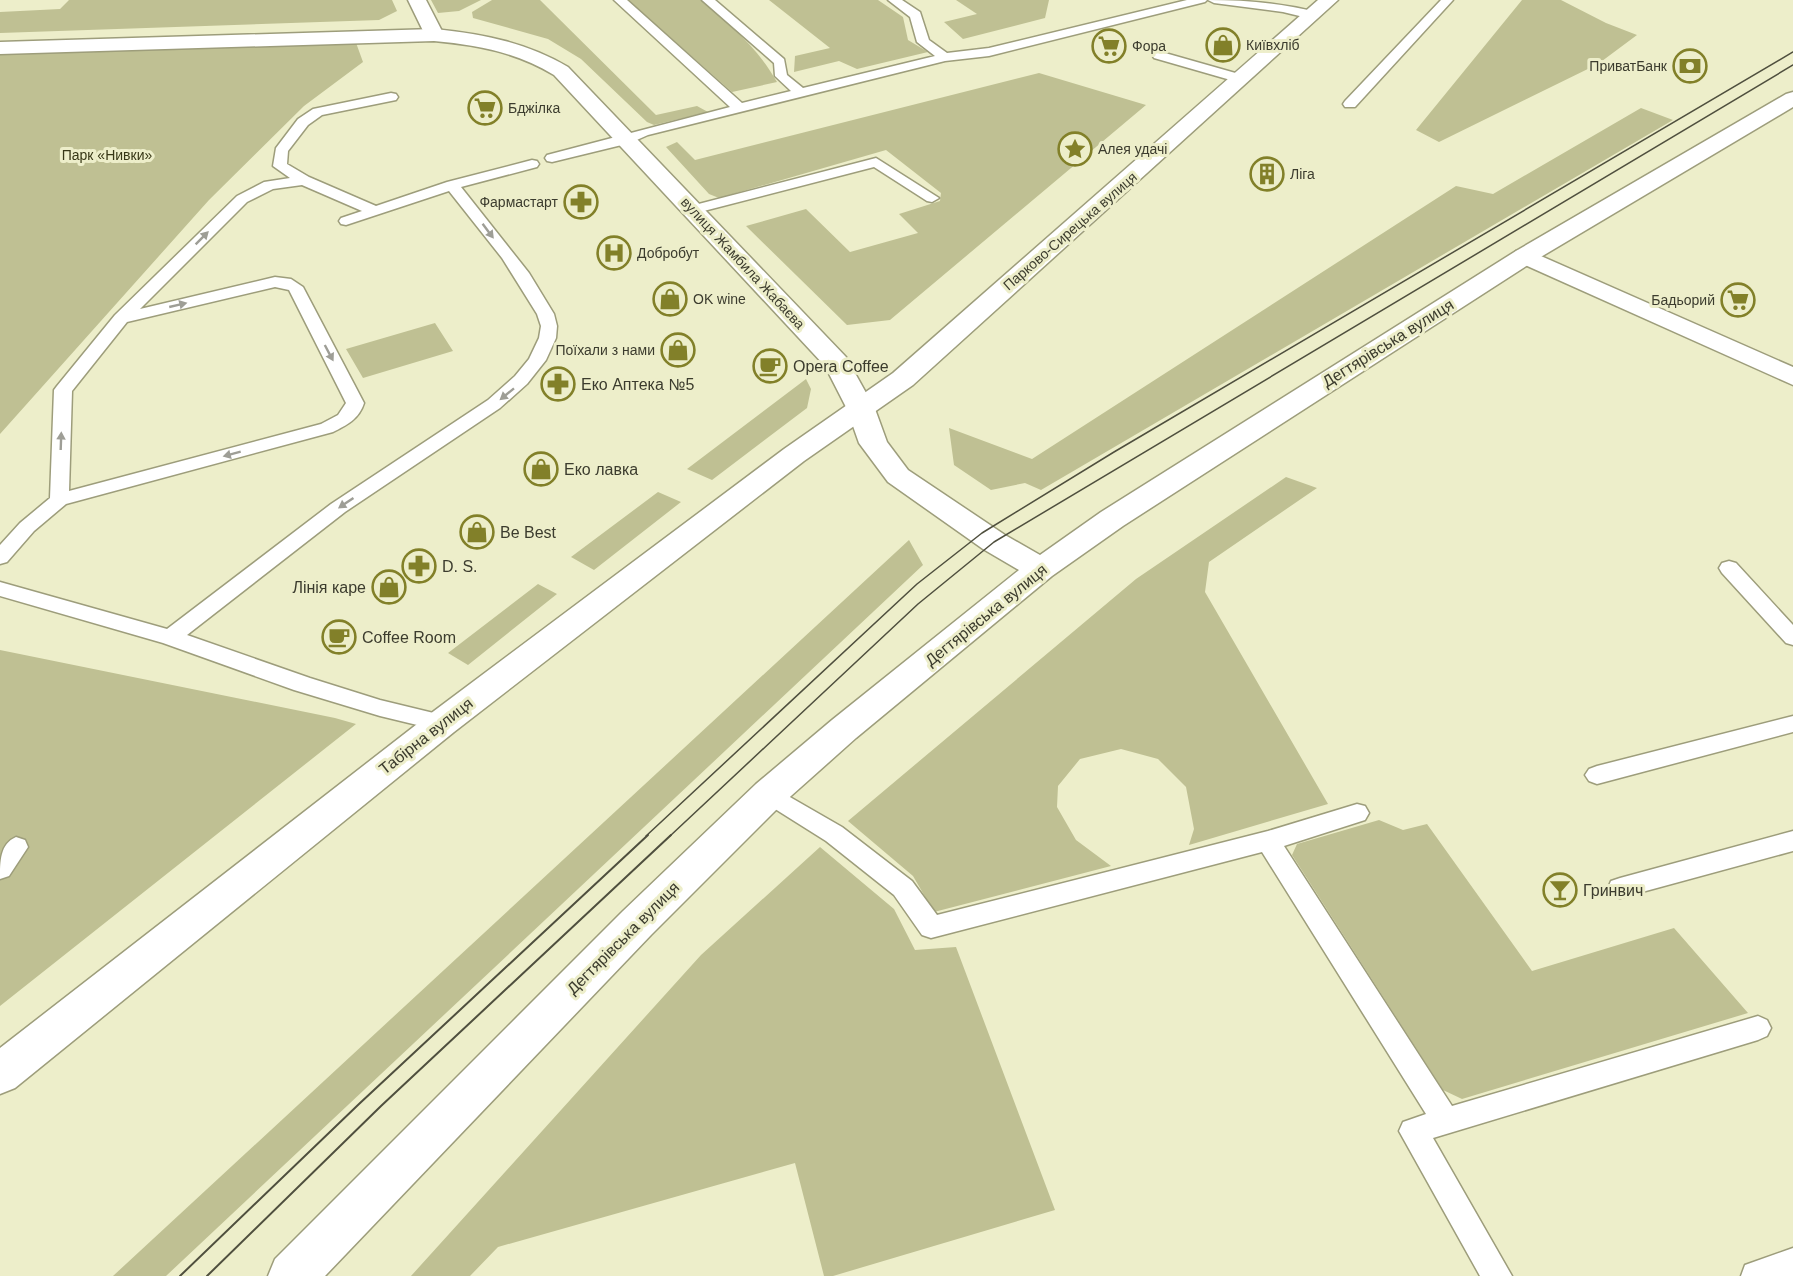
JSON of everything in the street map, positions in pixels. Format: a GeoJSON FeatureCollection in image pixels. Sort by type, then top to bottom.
{"type":"FeatureCollection","features":[{"type":"Feature","properties":{"kind":"street"},"geometry":{"type":"LineString","coordinates":[[417,0],[434,35]]}},
{"type":"Feature","properties":{"kind":"street","name":"Парково-Сирецька вулиця"},"geometry":{"type":"LineString","coordinates":[[861,409],[903,379],[1320,7]]}},
{"type":"Feature","properties":{"kind":"street","name":"вулиця Жамбила Жабаєва"},"geometry":{"type":"LineString","coordinates":[[0,48],[434,35],[472,38],[522,50],[542,58],[561,71],[837,363],[861,409],[873,443],[898,476],[994,542],[1041,569]]}},
{"type":"Feature","properties":{"kind":"street","name":"Дегтярівська вулиця"},"geometry":{"type":"LineString","coordinates":[[292,1276],[637,923],[769,794],[844,729],[1041,569],[1112,519],[1525,256],[1793,98]]}},
{"type":"Feature","properties":{"kind":"street"},"geometry":{"type":"LineString","coordinates":[[1525,256],[1793,377]]}},
{"type":"Feature","properties":{"kind":"street","name":"Табірна вулиця"},"geometry":{"type":"LineString","coordinates":[[0,1074],[442,723],[794,455],[861,409]]}},
{"type":"Feature","properties":{"kind":"lane"},"geometry":{"type":"LineString","coordinates":[[620,0],[739,108]]}},
{"type":"Feature","properties":{"kind":"lane"},"geometry":{"type":"LineString","coordinates":[[708,0],[780,62],[781,76],[801,93]]}},
{"type":"Feature","properties":{"kind":"lane"},"geometry":{"type":"LineString","coordinates":[[894,0],[916,15],[923,42],[945,57]]}},
{"type":"Feature","properties":{"kind":"lane"},"geometry":{"type":"LineString","coordinates":[[552,158],[625,140],[643,132],[945,57],[989,52],[1201,0]]}},
{"type":"Feature","properties":{"kind":"lane"},"geometry":{"type":"LineString","coordinates":[[1214,0],[1283,8],[1320,7]]}},
{"type":"Feature","properties":{"kind":"lane"},"geometry":{"type":"LineString","coordinates":[[1350,104],[1447,0]]}},
{"type":"Feature","properties":{"kind":"lane"},"geometry":{"type":"LineString","coordinates":[[1158,55],[1241,79]]}},
{"type":"Feature","properties":{"kind":"lane"},"geometry":{"type":"LineString","coordinates":[[375,211],[304,180],[280,166],[281,151],[303,123],[318,112],[391,97]]}},
{"type":"Feature","properties":{"kind":"lane"},"geometry":{"type":"LineString","coordinates":[[692,210],[876,162],[932,198]]}},
{"type":"Feature","properties":{"kind":"lane"},"geometry":{"type":"LineString","coordinates":[[346,221],[452,185],[532,164]]}},
{"type":"Feature","properties":{"kind":"lane"},"geometry":{"type":"LineString","coordinates":[[59,500],[63,390],[121,318],[242,199],[269,185],[304,180]]}},
{"type":"Feature","properties":{"kind":"lane"},"geometry":{"type":"LineString","coordinates":[[170,637],[338,508],[495,404],[515,388],[541,356],[549,325],[540,302],[452,185]]}},
{"type":"Feature","properties":{"kind":"lane"},"geometry":{"type":"LineString","coordinates":[[0,557],[27,527],[59,500],[327,428],[350,416],[354,408],[355,403],[295,286],[291,283],[275,282],[121,318]]}},
{"type":"Feature","properties":{"kind":"lane"},"geometry":{"type":"LineString","coordinates":[[1729,568],[1793,638]]}},
{"type":"Feature","properties":{"kind":"lane"},"geometry":{"type":"LineString","coordinates":[[0,589],[170,637],[380,708],[442,723]]}},
{"type":"Feature","properties":{"kind":"lane"},"geometry":{"type":"LineString","coordinates":[[1597,775],[1793,724]]}},
{"type":"Feature","properties":{"kind":"lane"},"geometry":{"type":"LineString","coordinates":[[769,794],[834,834],[903,888],[932,927],[1268,842],[1357,813]]}},
{"type":"Feature","properties":{"kind":"lane"},"geometry":{"type":"LineString","coordinates":[[1620,888],[1793,841]]}},
{"type":"Feature","properties":{"kind":"lane"},"geometry":{"type":"LineString","coordinates":[[1268,842],[1446,1121]]}},
{"type":"Feature","properties":{"kind":"lane"},"geometry":{"type":"LineString","coordinates":[[0,869],[16,847]]}},
{"type":"Feature","properties":{"kind":"lane"},"geometry":{"type":"LineString","coordinates":[[1497,1276],[1413,1131],[1758,1028]]}},
{"type":"Feature","properties":{"kind":"lane"},"geometry":{"type":"LineString","coordinates":[[1756,1276],[1793,1263]]}},
{"type":"Feature","properties":{"kind":"green space"},"geometry":{"type":"Polygon","coordinates":[[[69,0],[392,0],[397,11],[379,20],[0,33],[0,12],[60,9],[69,0]]]}},
{"type":"Feature","properties":{"kind":"green space"},"geometry":{"type":"Polygon","coordinates":[[[431,0],[481,0],[459,11],[438,13],[431,0]]]}},
{"type":"Feature","properties":{"kind":"green space"},"geometry":{"type":"Polygon","coordinates":[[[492,0],[540,0],[656,115],[697,106],[708,112],[654,125],[647,122],[581,59],[548,39],[473,18],[472,12],[492,0]]]}},
{"type":"Feature","properties":{"kind":"green space"},"geometry":{"type":"Polygon","coordinates":[[[628,0],[702,0],[752,48],[777,82],[732,92],[628,0]]]}},
{"type":"Feature","properties":{"kind":"green space"},"geometry":{"type":"Polygon","coordinates":[[[769,0],[878,0],[903,17],[908,40],[928,52],[857,69],[839,61],[794,72],[795,56],[830,48],[769,0]]]}},
{"type":"Feature","properties":{"kind":"green space"},"geometry":{"type":"Polygon","coordinates":[[[956,0],[1049,0],[1045,18],[963,39],[944,22],[977,14],[956,0]]]}},
{"type":"Feature","properties":{"kind":"green space"},"geometry":{"type":"Polygon","coordinates":[[[1522,0],[1561,0],[1606,23],[1637,35],[1598,64],[1439,142],[1416,130],[1522,0]]]}},
{"type":"Feature","properties":{"kind":"green space","name":"Парк «Нивки»"},"geometry":{"type":"Polygon","coordinates":[[[355,40],[363,62],[304,106],[209,200],[0,434],[0,53],[355,40]]]}},
{"type":"Feature","properties":{"kind":"green space"},"geometry":{"type":"Polygon","coordinates":[[[1039,73],[1146,105],[890,320],[847,325],[746,226],[806,209],[850,252],[918,233],[899,214],[940,201],[941,193],[886,150],[719,198],[709,194],[666,147],[677,142],[695,160],[1039,73]]]}},
{"type":"Feature","properties":{"kind":"green space"},"geometry":{"type":"Polygon","coordinates":[[[1641,108],[1673,120],[1041,490],[1025,483],[991,490],[954,465],[949,428],[1032,459],[1456,186],[1493,194],[1641,108]]]}},
{"type":"Feature","properties":{"kind":"green space"},"geometry":{"type":"Polygon","coordinates":[[[435,323],[453,351],[363,378],[346,349],[435,323]]]}},
{"type":"Feature","properties":{"kind":"green space"},"geometry":{"type":"Polygon","coordinates":[[[806,379],[811,389],[807,408],[712,480],[687,469],[806,379]]]}},
{"type":"Feature","properties":{"kind":"green space"},"geometry":{"type":"Polygon","coordinates":[[[1286,477],[1317,488],[1209,562],[1205,592],[1328,804],[1189,845],[1194,829],[1186,787],[1158,759],[1121,749],[1080,759],[1058,786],[1057,807],[1076,840],[1111,866],[934,912],[913,876],[848,821],[1136,579],[1286,477]]]}},
{"type":"Feature","properties":{"kind":"green space"},"geometry":{"type":"Polygon","coordinates":[[[658,492],[681,502],[594,570],[571,557],[658,492]]]}},
{"type":"Feature","properties":{"kind":"green space"},"geometry":{"type":"Polygon","coordinates":[[[909,540],[923,565],[166,1276],[113,1276],[909,540]]]}},
{"type":"Feature","properties":{"kind":"green space"},"geometry":{"type":"Polygon","coordinates":[[[538,584],[557,594],[468,665],[448,653],[538,584]]]}},
{"type":"Feature","properties":{"kind":"green space"},"geometry":{"type":"Polygon","coordinates":[[[0,650],[335,718],[356,724],[0,1006],[0,650]]]}},
{"type":"Feature","properties":{"kind":"green space"},"geometry":{"type":"Polygon","coordinates":[[[1379,820],[1403,830],[1427,824],[1532,971],[1674,928],[1748,1013],[1462,1099],[1443,1090],[1292,855],[1297,844],[1379,820]]]}},
{"type":"Feature","properties":{"kind":"green space"},"geometry":{"type":"Polygon","coordinates":[[[820,847],[894,909],[915,950],[956,947],[1055,1210],[833,1276],[824,1276],[795,1163],[498,1247],[470,1276],[411,1276],[701,955],[820,847]]]}},
{"type":"Feature","properties":{"kind":"tram line"},"geometry":{"type":"LineString","coordinates":[[646,836],[917,584],[982,533],[1114,452],[1793,52]]}},
{"type":"Feature","properties":{"kind":"tram line"},"geometry":{"type":"LineString","coordinates":[[670,836],[918,604],[994,542],[1793,65]]}},
{"type":"Feature","properties":{"kind":"tram line"},"geometry":{"type":"LineString","coordinates":[[180,1276],[359,1104],[648,835]]}},
{"type":"Feature","properties":{"kind":"tram line"},"geometry":{"type":"LineString","coordinates":[[207,1276],[381,1106],[671,835]]}},
{"type":"Feature","properties":{"kind":"place","name":"Київхліб"},"geometry":{"type":"Point","coordinates":[1223,45]}},
{"type":"Feature","properties":{"kind":"place","name":"Фора"},"geometry":{"type":"Point","coordinates":[1109,46]}},
{"type":"Feature","properties":{"kind":"place","name":"ПриватБанк"},"geometry":{"type":"Point","coordinates":[1690,66]}},
{"type":"Feature","properties":{"kind":"place","name":"Бджілка"},"geometry":{"type":"Point","coordinates":[485,108]}},
{"type":"Feature","properties":{"kind":"place","name":"Алея удачі"},"geometry":{"type":"Point","coordinates":[1075,149]}},
{"type":"Feature","properties":{"kind":"place","name":"Ліга"},"geometry":{"type":"Point","coordinates":[1267,174]}},
{"type":"Feature","properties":{"kind":"place","name":"Фармастарт"},"geometry":{"type":"Point","coordinates":[581,202]}},
{"type":"Feature","properties":{"kind":"place","name":"Добробут"},"geometry":{"type":"Point","coordinates":[614,253]}},
{"type":"Feature","properties":{"kind":"place","name":"OK wine"},"geometry":{"type":"Point","coordinates":[670,299]}},
{"type":"Feature","properties":{"kind":"place","name":"Бадьорий"},"geometry":{"type":"Point","coordinates":[1738,300]}},
{"type":"Feature","properties":{"kind":"place","name":"Поїхали з нами"},"geometry":{"type":"Point","coordinates":[678,350]}},
{"type":"Feature","properties":{"kind":"place","name":"Opera Coffee"},"geometry":{"type":"Point","coordinates":[770,366]}},
{"type":"Feature","properties":{"kind":"place","name":"Еко Аптека №5"},"geometry":{"type":"Point","coordinates":[558,384]}},
{"type":"Feature","properties":{"kind":"place","name":"Еко лавка"},"geometry":{"type":"Point","coordinates":[541,469]}},
{"type":"Feature","properties":{"kind":"place","name":"Be Best"},"geometry":{"type":"Point","coordinates":[477,532]}},
{"type":"Feature","properties":{"kind":"place","name":"D. S."},"geometry":{"type":"Point","coordinates":[419,566]}},
{"type":"Feature","properties":{"kind":"place","name":"Лінія каре"},"geometry":{"type":"Point","coordinates":[389,587]}},
{"type":"Feature","properties":{"kind":"place","name":"Coffee Room"},"geometry":{"type":"Point","coordinates":[339,637]}},
{"type":"Feature","properties":{"kind":"place","name":"Гринвич"},"geometry":{"type":"Point","coordinates":[1560,890]}}]}
